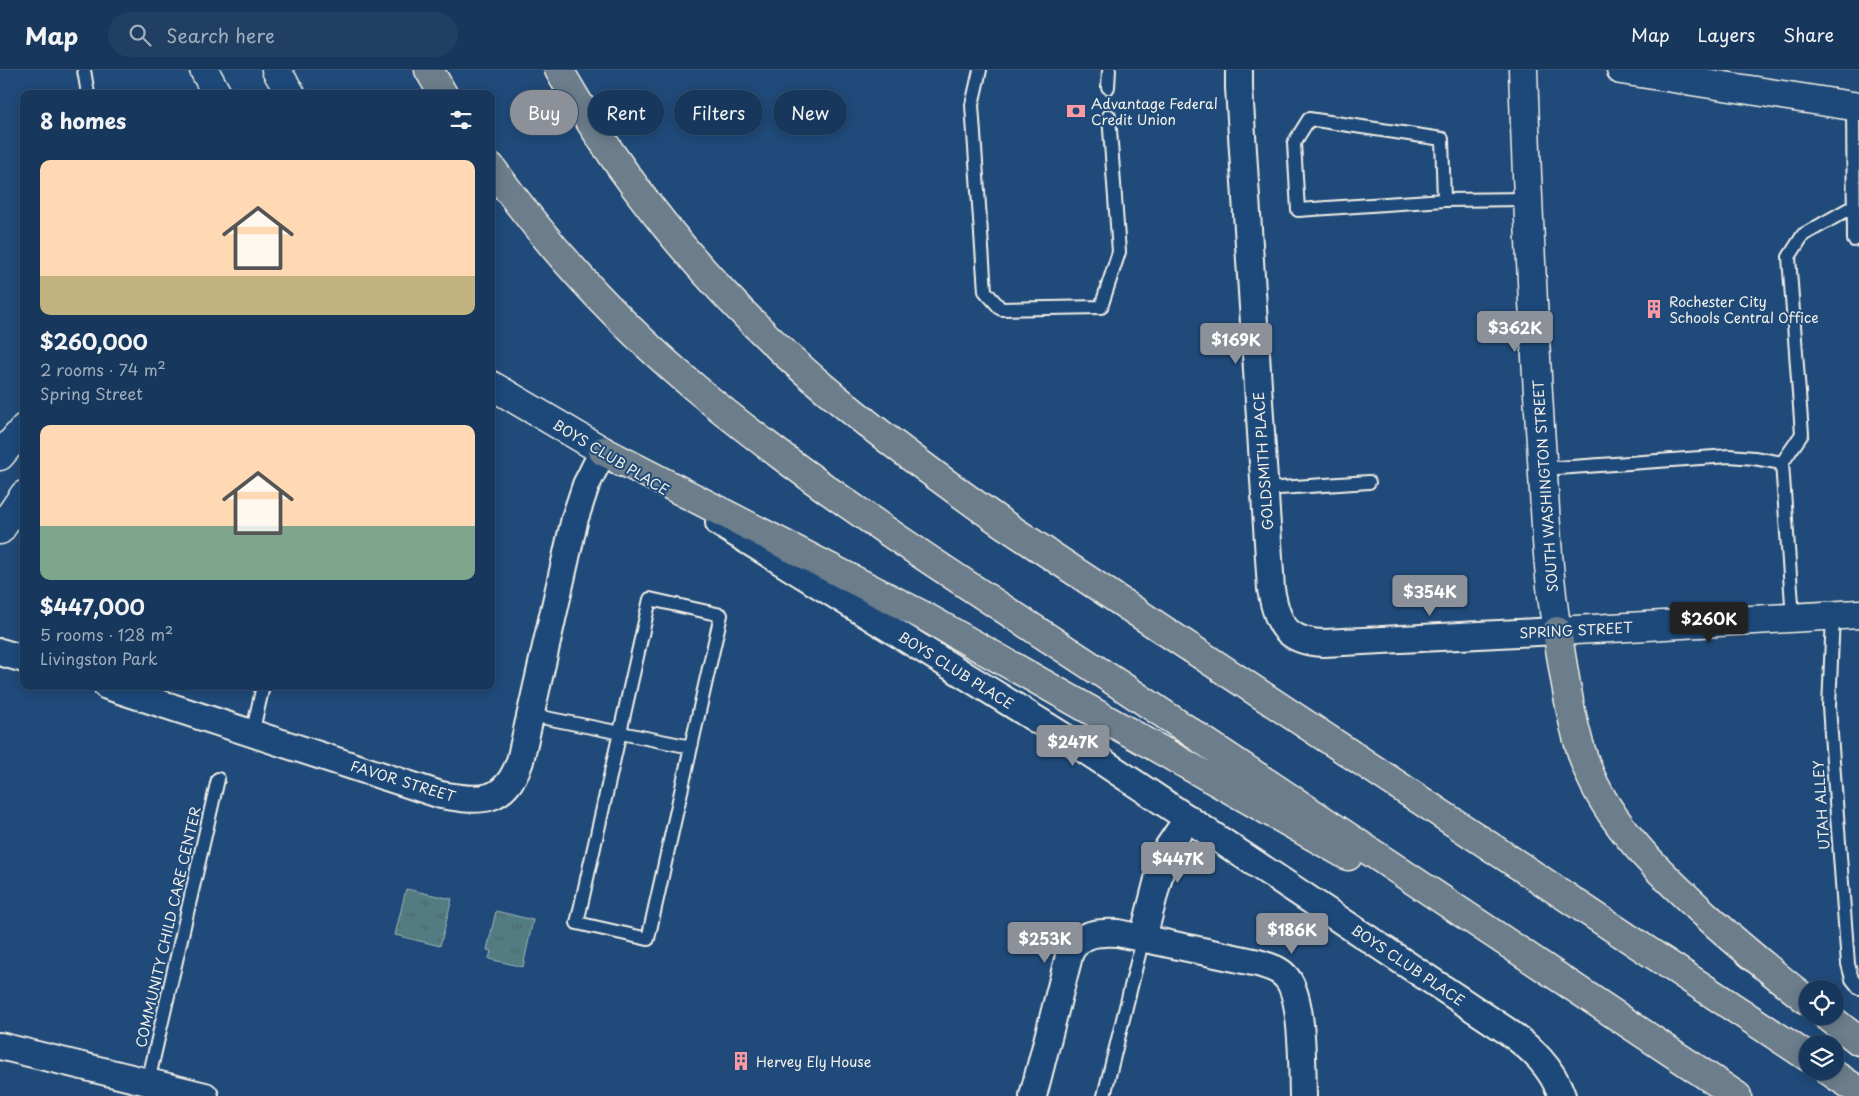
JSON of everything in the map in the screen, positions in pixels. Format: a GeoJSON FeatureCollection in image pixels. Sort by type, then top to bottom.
{"type":"FeatureCollection","features":[{"type":"Feature","properties":{"kind":"highway"},"geometry":{"type":"LineString","coordinates":[[429,70],[441,90]]}},
{"type":"Feature","properties":{"kind":"highway"},"geometry":{"type":"LineString","coordinates":[[559,70],[622,169],[686,251],[757,327],[808,374],[868,424],[1002,523],[1799,1051]]}},
{"type":"Feature","properties":{"kind":"highway"},"geometry":{"type":"LineString","coordinates":[[495,172],[541,232],[613,311],[691,384],[774,451],[910,546],[1569,982],[1737,1096]]}},
{"type":"Feature","properties":{"kind":"highway"},"geometry":{"type":"LineString","coordinates":[[603,451],[857,580],[959,635],[1569,982]]}},
{"type":"Feature","properties":{"kind":"highway"},"geometry":{"type":"LineString","coordinates":[[1557,631],[1572,714],[1581,750],[1593,782],[1611,811],[1639,848],[1676,887],[1734,941],[1799,994]]}},
{"type":"Feature","properties":{"kind":"highway"},"geometry":{"type":"LineString","coordinates":[[1839,1025],[1859,1040]]}},
{"type":"Feature","properties":{"kind":"highway"},"geometry":{"type":"LineString","coordinates":[[1842,1080],[1859,1091]]}},
{"type":"Feature","properties":{"kind":"street"},"geometry":{"type":"LineString","coordinates":[[204,70],[215,90]]}},
{"type":"Feature","properties":{"kind":"street"},"geometry":{"type":"LineString","coordinates":[[276,70],[288,90]]}},
{"type":"Feature","properties":{"kind":"street","name":"GOLDSMITH PLACE"},"geometry":{"type":"LineString","coordinates":[[1239,70],[1273,600],[1279,619],[1294,637]]}},
{"type":"Feature","properties":{"kind":"street","name":"SOUTH WASHINGTON STREET"},"geometry":{"type":"LineString","coordinates":[[1523,70],[1527,199],[1543,469],[1551,595],[1557,631]]}},
{"type":"Feature","properties":{"kind":"street"},"geometry":{"type":"LineString","coordinates":[[1621,70],[1856,106]]}},
{"type":"Feature","properties":{"kind":"street","name":"BOYS CLUB PLACE"},"geometry":{"type":"LineString","coordinates":[[495,387],[603,451],[1031,716],[1188,818],[1512,1035],[1539,1058],[1558,1087]]}},
{"type":"Feature","properties":{"kind":"street"},"geometry":{"type":"LineString","coordinates":[[0,456],[20,433]]}},
{"type":"Feature","properties":{"kind":"street","name":"FAVOR STREET"},"geometry":{"type":"LineString","coordinates":[[119,690],[441,795],[466,799],[492,797],[504,790],[514,777],[520,761],[577,510],[586,485],[603,451]]}},
{"type":"Feature","properties":{"kind":"street"},"geometry":{"type":"LineString","coordinates":[[0,530],[20,500]]}},
{"type":"Feature","properties":{"kind":"street","name":"SPRING STREET"},"geometry":{"type":"LineString","coordinates":[[1294,637],[1306,642],[1324,643],[1846,615]]}},
{"type":"Feature","properties":{"kind":"street"},"geometry":{"type":"LineString","coordinates":[[0,652],[20,658]]}},
{"type":"Feature","properties":{"kind":"street"},"geometry":{"type":"LineString","coordinates":[[1143,938],[1165,852],[1188,818]]}},
{"type":"Feature","properties":{"kind":"street"},"geometry":{"type":"LineString","coordinates":[[1033,1096],[1066,962],[1074,945],[1080,939],[1097,932],[1118,933],[1258,963],[1269,966],[1286,976],[1298,1003],[1303,1096]]}},
{"type":"Feature","properties":{"kind":"street"},"geometry":{"type":"LineString","coordinates":[[0,1046],[205,1096]]}},
{"type":"Feature","properties":{"kind":"lane"},"geometry":{"type":"LineString","coordinates":[[84,70],[87,90]]}},
{"type":"Feature","properties":{"kind":"lane"},"geometry":{"type":"LineString","coordinates":[[980,70],[972,105],[985,290],[1001,309],[1100,307],[1119,252],[1109,116]]}},
{"type":"Feature","properties":{"kind":"lane"},"geometry":{"type":"LineString","coordinates":[[1108,87],[1109,70]]}},
{"type":"Feature","properties":{"kind":"lane"},"geometry":{"type":"LineString","coordinates":[[1854,240],[1856,106]]}},
{"type":"Feature","properties":{"kind":"lane"},"geometry":{"type":"LineString","coordinates":[[1444,200],[1442,139],[1309,119],[1294,143],[1298,210],[1444,200],[1527,199]]}},
{"type":"Feature","properties":{"kind":"lane"},"geometry":{"type":"LineString","coordinates":[[1793,618],[1782,463],[1802,434],[1789,257],[1803,235],[1854,206]]}},
{"type":"Feature","properties":{"kind":"lane"},"geometry":{"type":"LineString","coordinates":[[1543,469],[1729,456],[1782,463]]}},
{"type":"Feature","properties":{"kind":"lane"},"geometry":{"type":"LineString","coordinates":[[1265,489],[1369,482]]}},
{"type":"Feature","properties":{"kind":"lane"},"geometry":{"type":"LineString","coordinates":[[650,599],[721,615],[692,747],[648,939],[578,923],[650,599]]}},
{"type":"Feature","properties":{"kind":"lane","name":"UTAH ALLEY"},"geometry":{"type":"LineString","coordinates":[[1846,615],[1828,707],[1848,964],[1852,979],[1859,988]]}},
{"type":"Feature","properties":{"kind":"lane"},"geometry":{"type":"LineString","coordinates":[[252,734],[262,690]]}},
{"type":"Feature","properties":{"kind":"lane"},"geometry":{"type":"LineString","coordinates":[[531,714],[692,747]]}},
{"type":"Feature","properties":{"kind":"lane","name":"COMMUNITY CHILD CARE CENTER"},"geometry":{"type":"LineString","coordinates":[[148,1082],[218,779]]}},
{"type":"Feature","properties":{"kind":"lane"},"geometry":{"type":"LineString","coordinates":[[1104,1096],[1143,938]]}},
{"type":"Feature","properties":{"kind":"green space"},"geometry":{"type":"Polygon","coordinates":[[[406,889],[452,899],[440,946],[395,935],[406,889]]]}},
{"type":"Feature","properties":{"kind":"green space"},"geometry":{"type":"Polygon","coordinates":[[[496,911],[533,920],[523,967],[489,959],[491,951],[487,950],[496,911]]]}},
{"type":"Feature","properties":{"kind":"place","name":"Advantage Federal Credit Union"},"geometry":{"type":"Point","coordinates":[1076,111]}},
{"type":"Feature","properties":{"kind":"place","name":"Rochester City Schools Central Office"},"geometry":{"type":"Point","coordinates":[1654,309]}},
{"type":"Feature","properties":{"kind":"place","name":"Hervey Ely House"},"geometry":{"type":"Point","coordinates":[741,1061]}}]}
